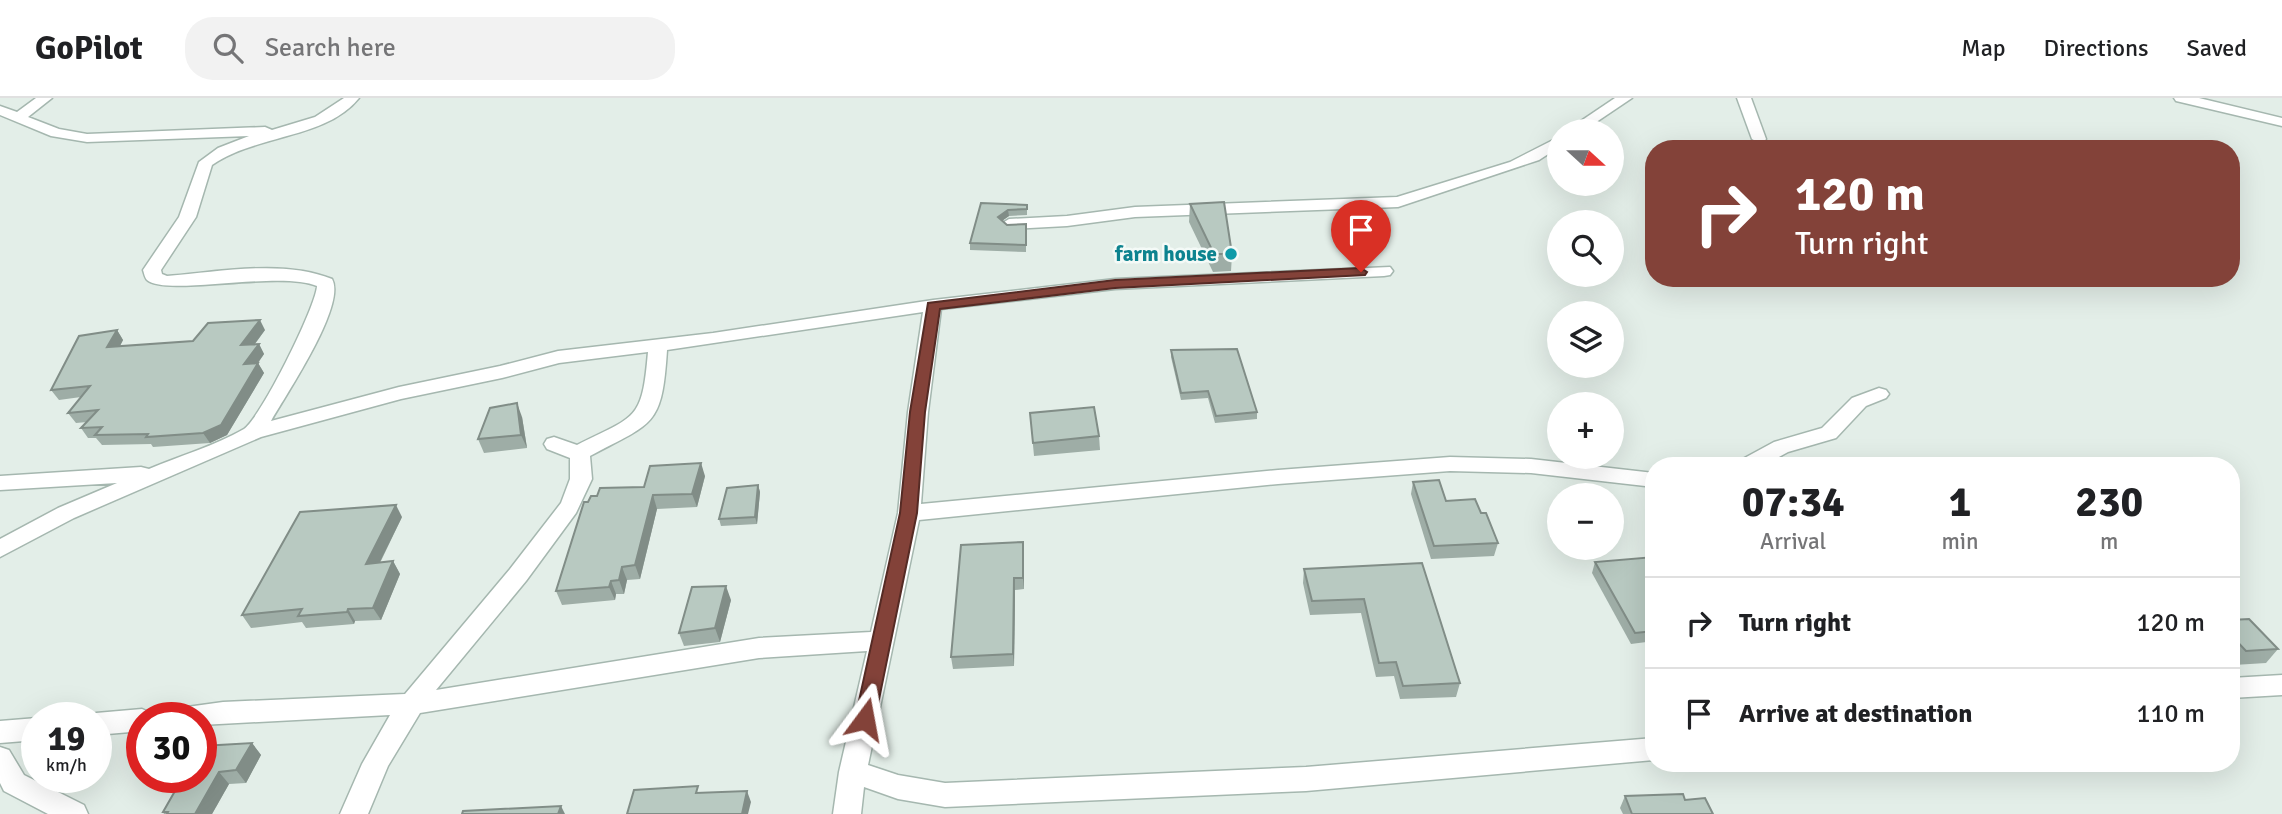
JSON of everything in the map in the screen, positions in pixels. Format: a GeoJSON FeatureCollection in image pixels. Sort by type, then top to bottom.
{"type":"FeatureCollection","features":[{"type":"Feature","properties":{"kind":"street"},"geometry":{"type":"LineString","coordinates":[[17,118],[45,98]]}},
{"type":"Feature","properties":{"kind":"street"},"geometry":{"type":"LineString","coordinates":[[254,432],[315,326],[328,291],[326,283],[317,278],[294,275],[166,281],[154,277],[152,270],[186,223],[205,163],[231,149],[338,111],[352,98]]}},
{"type":"Feature","properties":{"kind":"street"},"geometry":{"type":"LineString","coordinates":[[1592,119],[1625,98]]}},
{"type":"Feature","properties":{"kind":"street"},"geometry":{"type":"LineString","coordinates":[[1744,98],[1759,139]]}},
{"type":"Feature","properties":{"kind":"street"},"geometry":{"type":"LineString","coordinates":[[2181,98],[2282,122]]}},
{"type":"Feature","properties":{"kind":"street"},"geometry":{"type":"LineString","coordinates":[[0,110],[67,136],[88,138],[216,131],[281,131]]}},
{"type":"Feature","properties":{"kind":"street"},"geometry":{"type":"LineString","coordinates":[[1009,224],[1067,221],[1135,212],[1398,202],[1515,165],[1547,149]]}},
{"type":"Feature","properties":{"kind":"street"},"geometry":{"type":"LineString","coordinates":[[0,549],[66,513],[254,432],[399,393],[502,372],[558,357],[713,339],[933,306],[1115,284],[1384,271]]}},
{"type":"Feature","properties":{"kind":"street"},"geometry":{"type":"LineString","coordinates":[[846,814],[909,513],[918,412],[933,306]]}},
{"type":"Feature","properties":{"kind":"street"},"geometry":{"type":"LineString","coordinates":[[554,444],[578,453],[629,428],[649,409],[654,394],[658,345]]}},
{"type":"Feature","properties":{"kind":"street"},"geometry":{"type":"LineString","coordinates":[[1763,457],[1781,447],[1829,433],[1859,402],[1879,394]]}},
{"type":"Feature","properties":{"kind":"street"},"geometry":{"type":"LineString","coordinates":[[354,814],[368,775],[411,704],[538,551],[576,496],[583,470],[578,453]]}},
{"type":"Feature","properties":{"kind":"street"},"geometry":{"type":"LineString","coordinates":[[909,513],[1011,505],[1196,483],[1424,466],[1502,465],[1568,469],[1645,479]]}},
{"type":"Feature","properties":{"kind":"street"},"geometry":{"type":"LineString","coordinates":[[0,482],[157,473]]}},
{"type":"Feature","properties":{"kind":"street"},"geometry":{"type":"LineString","coordinates":[[217,713],[411,704],[583,679],[680,659],[746,650],[883,641]]}},
{"type":"Feature","properties":{"kind":"street"},"geometry":{"type":"LineString","coordinates":[[2240,687],[2282,685]]}},
{"type":"Feature","properties":{"kind":"street"},"geometry":{"type":"LineString","coordinates":[[0,732],[21,730]]}},
{"type":"Feature","properties":{"kind":"street"},"geometry":{"type":"LineString","coordinates":[[853,772],[911,790],[945,795],[1307,779],[1645,750]]}},
{"type":"Feature","properties":{"kind":"street"},"geometry":{"type":"LineString","coordinates":[[0,758],[14,783],[74,814]]}},
{"type":"Feature","properties":{"kind":"building"},"geometry":{"type":"Polygon","coordinates":[[[1224,202],[1232,254],[1214,254],[1190,204],[1224,202]]]}},
{"type":"Feature","properties":{"kind":"building"},"geometry":{"type":"Polygon","coordinates":[[[981,203],[1027,205],[1027,209],[1008,210],[998,217],[1007,225],[1026,224],[1026,245],[970,243],[981,203]]]}},
{"type":"Feature","properties":{"kind":"building"},"geometry":{"type":"Polygon","coordinates":[[[260,320],[241,345],[259,344],[244,364],[258,363],[221,425],[203,433],[146,437],[148,434],[95,435],[102,427],[81,428],[98,410],[68,413],[90,386],[51,390],[79,336],[117,330],[107,347],[193,341],[208,323],[260,320]]]}},
{"type":"Feature","properties":{"kind":"building"},"geometry":{"type":"Polygon","coordinates":[[[1237,349],[1257,412],[1216,416],[1208,391],[1181,393],[1171,350],[1237,349]]]}},
{"type":"Feature","properties":{"kind":"building"},"geometry":{"type":"Polygon","coordinates":[[[517,403],[521,435],[478,439],[490,408],[517,403]]]}},
{"type":"Feature","properties":{"kind":"building"},"geometry":{"type":"Polygon","coordinates":[[[1094,407],[1099,436],[1033,443],[1030,413],[1094,407]]]}},
{"type":"Feature","properties":{"kind":"building"},"geometry":{"type":"Polygon","coordinates":[[[701,463],[692,494],[653,495],[635,565],[622,567],[619,580],[611,581],[609,587],[556,591],[584,502],[588,502],[591,496],[597,496],[600,488],[644,487],[650,466],[701,463]]]}},
{"type":"Feature","properties":{"kind":"building"},"geometry":{"type":"Polygon","coordinates":[[[1439,480],[1446,501],[1475,499],[1481,513],[1486,513],[1498,543],[1434,546],[1413,482],[1439,480]]]}},
{"type":"Feature","properties":{"kind":"building"},"geometry":{"type":"Polygon","coordinates":[[[758,485],[755,517],[719,519],[727,488],[758,485]]]}},
{"type":"Feature","properties":{"kind":"building"},"geometry":{"type":"Polygon","coordinates":[[[396,505],[366,564],[393,561],[373,608],[298,616],[302,609],[242,615],[300,512],[396,505]]]}},
{"type":"Feature","properties":{"kind":"building"},"geometry":{"type":"Polygon","coordinates":[[[1023,542],[1023,578],[1014,578],[1013,654],[951,657],[961,545],[1023,542]]]}},
{"type":"Feature","properties":{"kind":"building"},"geometry":{"type":"Polygon","coordinates":[[[1645,558],[1645,632],[1635,633],[1595,562],[1645,558]]]}},
{"type":"Feature","properties":{"kind":"building"},"geometry":{"type":"Polygon","coordinates":[[[1422,563],[1460,683],[1403,686],[1396,662],[1379,663],[1364,599],[1312,601],[1304,569],[1422,563]]]}},
{"type":"Feature","properties":{"kind":"building"},"geometry":{"type":"Polygon","coordinates":[[[726,586],[715,628],[679,633],[692,587],[726,586]]]}},
{"type":"Feature","properties":{"kind":"building"},"geometry":{"type":"Polygon","coordinates":[[[2249,619],[2278,649],[2246,651],[2240,645],[2240,620],[2249,619]]]}},
{"type":"Feature","properties":{"kind":"building"},"geometry":{"type":"Polygon","coordinates":[[[252,743],[236,770],[219,772],[217,776],[217,745],[252,743]]]}},
{"type":"Feature","properties":{"kind":"building"},"geometry":{"type":"Polygon","coordinates":[[[698,786],[696,793],[747,791],[742,814],[627,814],[634,790],[698,786]]]}},
{"type":"Feature","properties":{"kind":"building"},"geometry":{"type":"Polygon","coordinates":[[[174,793],[207,793],[195,814],[163,812],[174,793]]]}},
{"type":"Feature","properties":{"kind":"building"},"geometry":{"type":"Polygon","coordinates":[[[1683,794],[1685,800],[1705,798],[1713,814],[1632,814],[1625,796],[1683,794]]]}},
{"type":"Feature","properties":{"kind":"building"},"geometry":{"type":"Polygon","coordinates":[[[561,806],[558,814],[462,814],[463,811],[561,806]]]}},
{"type":"Feature","properties":{"kind":"place","name":"farm house"},"geometry":{"type":"Point","coordinates":[1231,254]}},
{"type":"Feature","properties":{"kind":"route"},"geometry":{"type":"LineString","coordinates":[[865,719],[909,513],[918,412],[933,306],[1115,284],[1361,272]]}}]}
